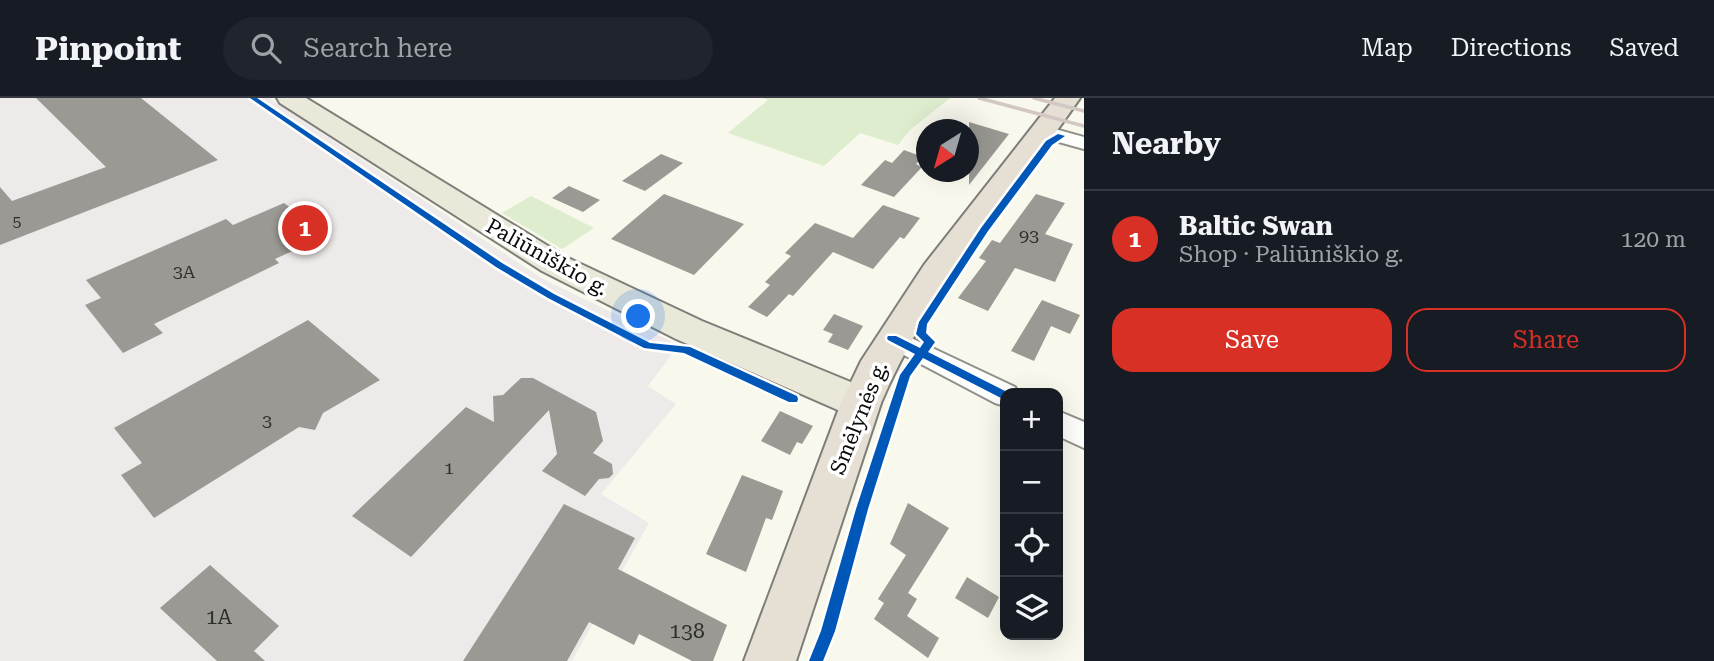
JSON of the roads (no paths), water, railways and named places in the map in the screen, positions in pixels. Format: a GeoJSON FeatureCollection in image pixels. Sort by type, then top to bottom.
{"type":"FeatureCollection","features":[{"type":"Feature","properties":{"kind":"highway","name":"Smėlynės g."},"geometry":{"type":"LineString","coordinates":[[770,661],[860,403],[892,338],[970,225],[1068,98]]}},
{"type":"Feature","properties":{"kind":"main road","name":"Paliūniškio g."},"geometry":{"type":"LineString","coordinates":[[289,98],[554,264],[689,330],[860,403]]}},
{"type":"Feature","properties":{"kind":"street"},"geometry":{"type":"LineString","coordinates":[[1044,131],[1084,142]]}},
{"type":"Feature","properties":{"kind":"street"},"geometry":{"type":"LineString","coordinates":[[892,338],[1000,392]]}},
{"type":"Feature","properties":{"kind":"street"},"geometry":{"type":"LineString","coordinates":[[1063,425],[1084,436]]}},
{"type":"Feature","properties":{"kind":"railway"},"geometry":{"type":"LineString","coordinates":[[979,98],[1084,126]]}},
{"type":"Feature","properties":{"kind":"railway"},"geometry":{"type":"LineString","coordinates":[[1034,98],[1084,111]]}},
{"type":"Feature","properties":{"kind":"place","name":"Baltic Swan"},"geometry":{"type":"Point","coordinates":[305,228]}}]}
